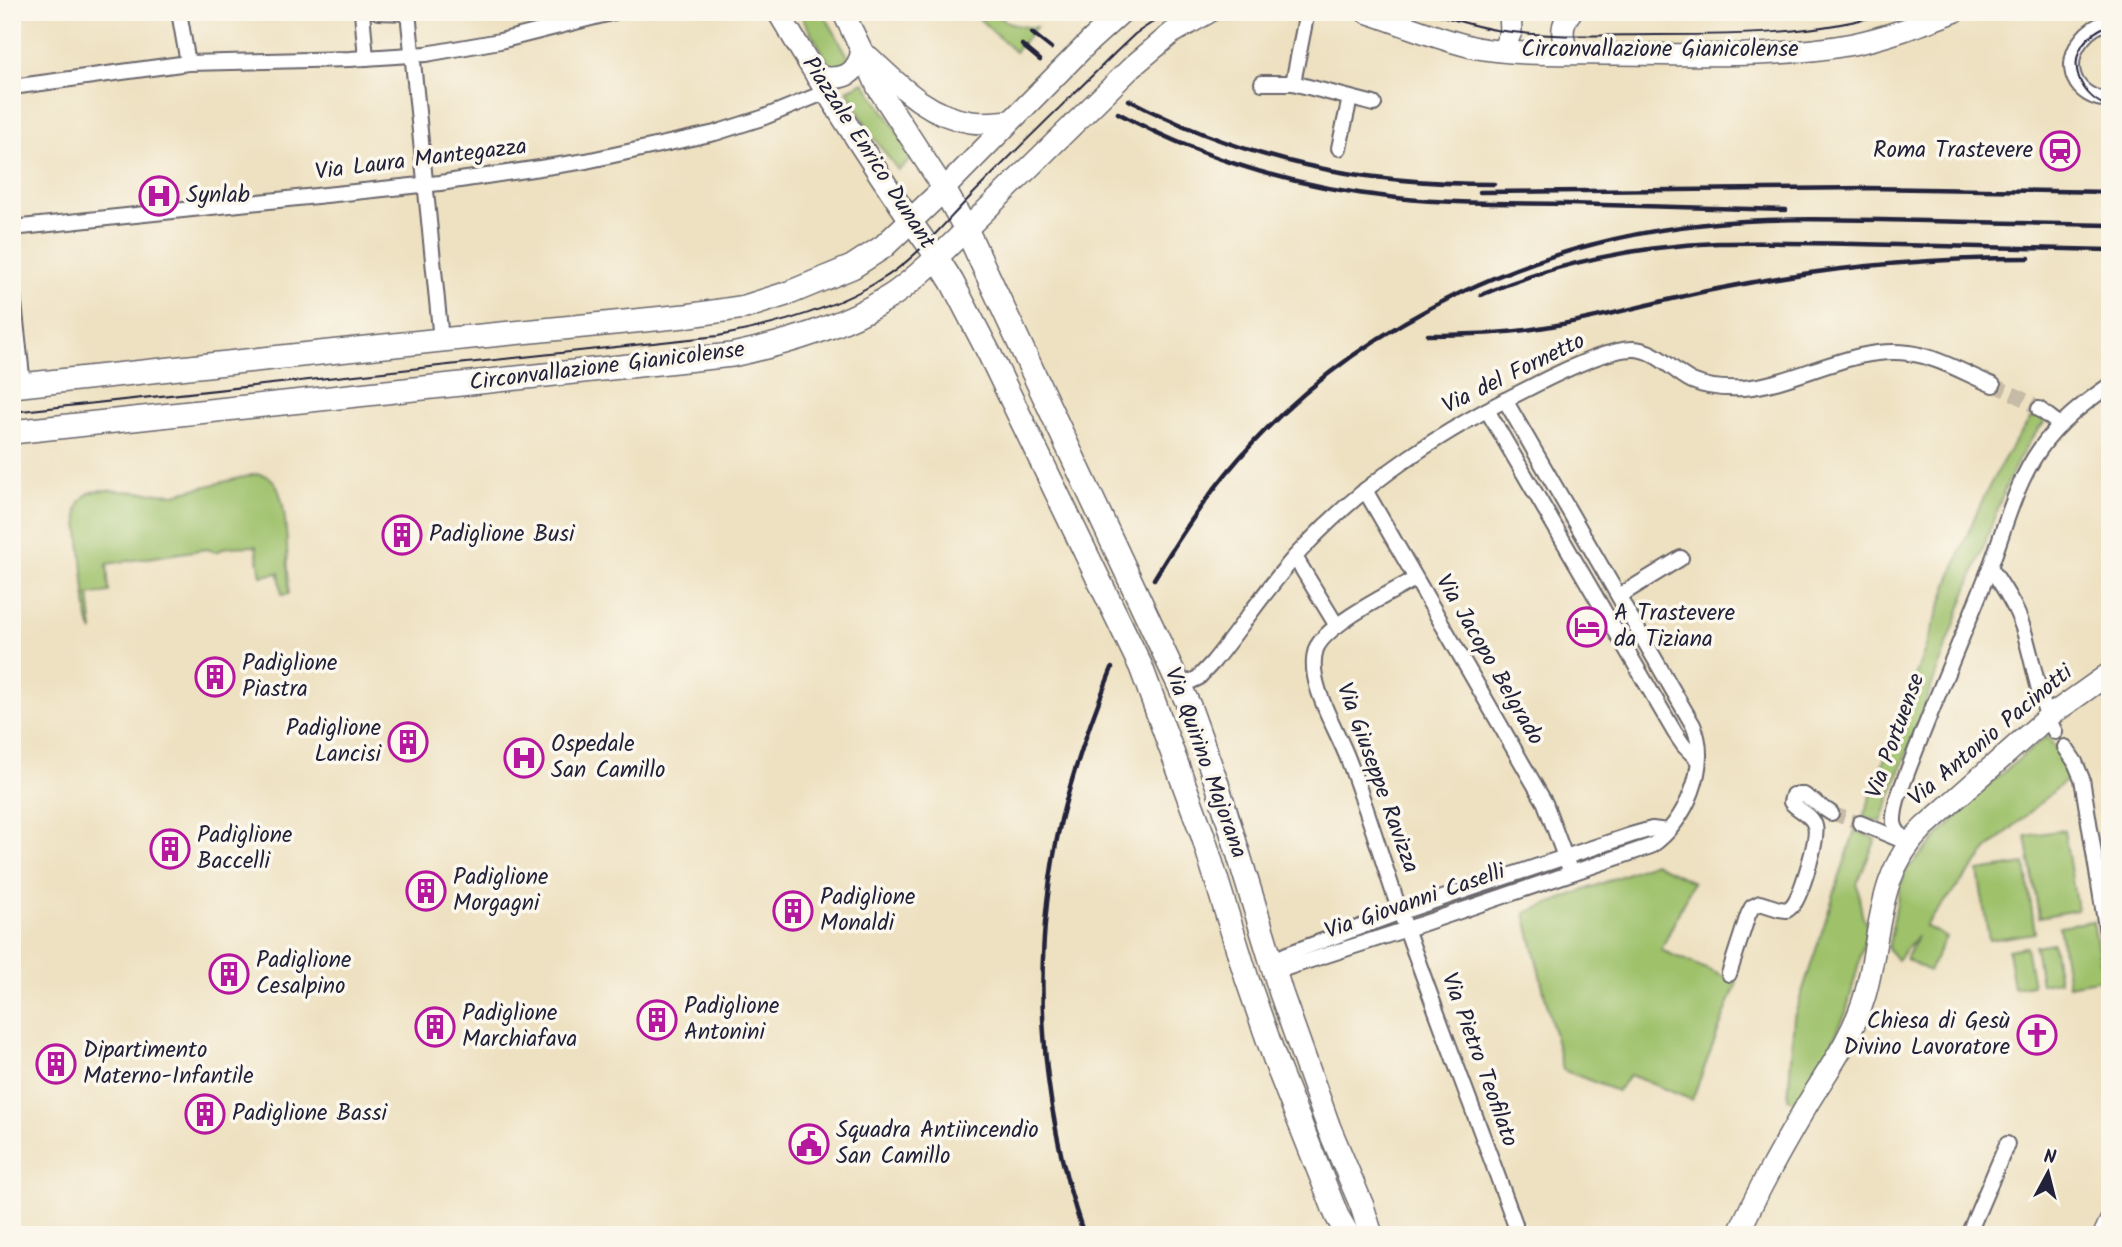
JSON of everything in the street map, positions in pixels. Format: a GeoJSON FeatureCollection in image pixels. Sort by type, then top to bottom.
{"type":"FeatureCollection","features":[{"type":"Feature","properties":{"kind":"main road","name":"Piazzale Enrico Dunant"},"geometry":{"type":"LineString","coordinates":[[778,12],[821,85],[937,258]]}},
{"type":"Feature","properties":{"kind":"main road","name":"Piazzale Enrico Dunant"},"geometry":{"type":"LineString","coordinates":[[843,12],[878,88],[944,189],[967,231]]}},
{"type":"Feature","properties":{"kind":"main road","name":"Circonvallazione Gianicolense"},"geometry":{"type":"LineString","coordinates":[[18,386],[673,317],[745,307],[797,290],[852,267],[883,247],[1122,12]]}},
{"type":"Feature","properties":{"kind":"main road","name":"Circonvallazione Gianicolense"},"geometry":{"type":"LineString","coordinates":[[12,432],[732,355],[809,335],[859,314],[892,296],[967,231],[1133,66],[1172,33],[1209,12]]}},
{"type":"Feature","properties":{"kind":"main road","name":"Circonvallazione Gianicolense"},"geometry":{"type":"LineString","coordinates":[[1366,12],[1459,44],[1503,50],[1721,54],[1812,50],[1873,39],[1954,12]]}},
{"type":"Feature","properties":{"kind":"main road"},"geometry":{"type":"LineString","coordinates":[[1503,50],[1510,35],[1510,12]]}},
{"type":"Feature","properties":{"kind":"main road"},"geometry":{"type":"LineString","coordinates":[[1569,53],[1562,31],[1571,12]]}},
{"type":"Feature","properties":{"kind":"main road"},"geometry":{"type":"LineString","coordinates":[[821,85],[850,74],[857,66],[862,51],[900,88],[929,108],[967,122],[1010,121]]}},
{"type":"Feature","properties":{"kind":"main road","name":"Via Quirino Majorana"},"geometry":{"type":"LineString","coordinates":[[967,231],[1181,686],[1219,792],[1272,967],[1329,1128],[1362,1206],[1371,1235]]}},
{"type":"Feature","properties":{"kind":"main road","name":"Via Quirino Majorana"},"geometry":{"type":"LineString","coordinates":[[937,258],[953,282],[984,343],[1141,667],[1208,849],[1247,979],[1278,1068],[1342,1228]]}},
{"type":"Feature","properties":{"kind":"main road"},"geometry":{"type":"LineString","coordinates":[[1141,667],[1161,683],[1172,687],[1181,686]]}},
{"type":"Feature","properties":{"kind":"main road","name":"Via Antonio Pacinotti"},"geometry":{"type":"LineString","coordinates":[[1909,843],[1924,827],[2110,673]]}},
{"type":"Feature","properties":{"kind":"main road"},"geometry":{"type":"LineString","coordinates":[[1182,777],[1188,773],[1197,774],[1209,780],[1219,792]]}},
{"type":"Feature","properties":{"kind":"main road"},"geometry":{"type":"LineString","coordinates":[[1738,1235],[1775,1160],[1856,1021],[1872,969],[1883,900],[1893,873],[1909,843]]}},
{"type":"Feature","properties":{"kind":"main road"},"geometry":{"type":"LineString","coordinates":[[1247,979],[1272,967]]}},
{"type":"Feature","properties":{"kind":"main road"},"geometry":{"type":"LineString","coordinates":[[1362,1206],[1382,1235]]}},
{"type":"Feature","properties":{"kind":"main road"},"geometry":{"type":"LineString","coordinates":[[2104,1235],[2110,1222]]}},
{"type":"Feature","properties":{"kind":"street"},"geometry":{"type":"LineString","coordinates":[[179,12],[188,63]]}},
{"type":"Feature","properties":{"kind":"street"},"geometry":{"type":"LineString","coordinates":[[362,12],[366,58]]}},
{"type":"Feature","properties":{"kind":"street"},"geometry":{"type":"LineString","coordinates":[[378,12],[408,13],[441,340]]}},
{"type":"Feature","properties":{"kind":"street"},"geometry":{"type":"LineString","coordinates":[[12,87],[188,63],[412,56],[500,41],[615,12]]}},
{"type":"Feature","properties":{"kind":"street"},"geometry":{"type":"LineString","coordinates":[[1293,83],[1307,12]]}},
{"type":"Feature","properties":{"kind":"street"},"geometry":{"type":"LineString","coordinates":[[2110,20],[2090,30],[2081,40],[2074,54],[2073,68],[2074,79],[2082,92],[2095,99],[2110,100]]}},
{"type":"Feature","properties":{"kind":"street"},"geometry":{"type":"LineString","coordinates":[[1262,83],[1293,83],[1374,104]]}},
{"type":"Feature","properties":{"kind":"street","name":"Via Laura Mantegazza"},"geometry":{"type":"LineString","coordinates":[[12,228],[425,184],[586,161],[715,133],[762,118],[821,85]]}},
{"type":"Feature","properties":{"kind":"street"},"geometry":{"type":"LineString","coordinates":[[1339,148],[1350,98]]}},
{"type":"Feature","properties":{"kind":"street"},"geometry":{"type":"LineString","coordinates":[[12,285],[18,386]]}},
{"type":"Feature","properties":{"kind":"street","name":"Via del Fornetto"},"geometry":{"type":"LineString","coordinates":[[1181,686],[1198,678],[1295,557],[1365,490],[1424,446],[1505,400],[1579,364],[1630,349],[1641,350],[1692,381],[1721,388],[1762,386],[1863,355],[1891,352],[1929,358],[1993,385]]}},
{"type":"Feature","properties":{"kind":"street","name":"Via Portuense"},"geometry":{"type":"LineString","coordinates":[[1909,843],[1895,831],[1896,805],[2015,497],[2038,452],[2060,425],[2110,385]]}},
{"type":"Feature","properties":{"kind":"street"},"geometry":{"type":"LineString","coordinates":[[1505,400],[1693,724],[1699,741],[1696,775],[1688,797],[1668,831]]}},
{"type":"Feature","properties":{"kind":"street"},"geometry":{"type":"LineString","coordinates":[[2039,409],[2060,425]]}},
{"type":"Feature","properties":{"kind":"street"},"geometry":{"type":"LineString","coordinates":[[1487,410],[1675,733],[1698,760]]}},
{"type":"Feature","properties":{"kind":"street","name":"Via Jacopo Belgrado"},"geometry":{"type":"LineString","coordinates":[[1365,490],[1545,803],[1565,857]]}},
{"type":"Feature","properties":{"kind":"street"},"geometry":{"type":"LineString","coordinates":[[1295,557],[1337,626]]}},
{"type":"Feature","properties":{"kind":"street"},"geometry":{"type":"LineString","coordinates":[[1608,619],[1622,602],[1681,558]]}},
{"type":"Feature","properties":{"kind":"street"},"geometry":{"type":"LineString","coordinates":[[1990,567],[2020,619],[2051,724]]}},
{"type":"Feature","properties":{"kind":"street","name":"Via Giuseppe Ravizza"},"geometry":{"type":"LineString","coordinates":[[1401,912],[1348,756],[1332,726],[1315,675],[1314,659],[1317,646],[1326,634],[1415,579]]}},
{"type":"Feature","properties":{"kind":"street"},"geometry":{"type":"LineString","coordinates":[[2065,747],[2082,779],[2110,952]]}},
{"type":"Feature","properties":{"kind":"street"},"geometry":{"type":"LineString","coordinates":[[1730,974],[1752,907],[1760,903],[1787,910],[1795,902],[1800,890],[1815,846],[1816,830],[1809,816],[1791,803],[1793,794],[1804,795],[1831,813]]}},
{"type":"Feature","properties":{"kind":"street"},"geometry":{"type":"LineString","coordinates":[[1860,823],[1909,843]]}},
{"type":"Feature","properties":{"kind":"street","name":"Via Giovanni Caselli"},"geometry":{"type":"LineString","coordinates":[[1272,967],[1287,954],[1401,912],[1645,831],[1668,831]]}},
{"type":"Feature","properties":{"kind":"street","name":"Via Giovanni Caselli"},"geometry":{"type":"LineString","coordinates":[[1272,967],[1407,929],[1651,846],[1668,831]]}},
{"type":"Feature","properties":{"kind":"street"},"geometry":{"type":"LineString","coordinates":[[1565,857],[1571,873]]}},
{"type":"Feature","properties":{"kind":"street","name":"Via Pietro Teofilato"},"geometry":{"type":"LineString","coordinates":[[1401,912],[1515,1224]]}},
{"type":"Feature","properties":{"kind":"street"},"geometry":{"type":"LineString","coordinates":[[1968,1235],[2007,1144]]}},
{"type":"Feature","properties":{"kind":"green space"},"geometry":{"type":"Polygon","coordinates":[[[799,12],[823,12],[849,58],[845,62],[832,68],[799,12]]]}},
{"type":"Feature","properties":{"kind":"green space"},"geometry":{"type":"Polygon","coordinates":[[[972,12],[994,12],[1013,24],[1036,27],[1015,52],[972,12]]]}},
{"type":"Feature","properties":{"kind":"green space"},"geometry":{"type":"Polygon","coordinates":[[[864,82],[915,157],[898,170],[871,134],[847,90],[864,82]]]}},
{"type":"Feature","properties":{"kind":"green space"},"geometry":{"type":"Polygon","coordinates":[[[2035,413],[2045,422],[2011,474],[1881,822],[1863,817],[1974,520],[2001,465],[2035,413]]]}},
{"type":"Feature","properties":{"kind":"green space"},"geometry":{"type":"Polygon","coordinates":[[[256,474],[271,479],[280,493],[285,520],[289,594],[282,595],[279,573],[261,576],[256,546],[227,547],[216,552],[207,549],[107,564],[109,592],[89,595],[93,632],[88,620],[77,511],[83,498],[89,493],[103,490],[174,494],[256,474]]]}},
{"type":"Feature","properties":{"kind":"green space"},"geometry":{"type":"Polygon","coordinates":[[[2047,736],[2073,774],[1989,848],[1925,926],[1946,937],[1929,971],[1906,959],[1917,936],[1897,960],[1888,949],[1906,870],[1983,789],[2047,736]]]}},
{"type":"Feature","properties":{"kind":"green space"},"geometry":{"type":"Polygon","coordinates":[[[1855,830],[1876,839],[1857,884],[1862,915],[1868,927],[1846,1013],[1817,1074],[1798,1102],[1788,1099],[1794,1017],[1855,830]]]}},
{"type":"Feature","properties":{"kind":"green space"},"geometry":{"type":"Polygon","coordinates":[[[2064,830],[2077,910],[2039,917],[2026,836],[2064,830]]]}},
{"type":"Feature","properties":{"kind":"green space"},"geometry":{"type":"Polygon","coordinates":[[[1654,863],[1693,882],[1661,950],[1737,982],[1692,1100],[1630,1075],[1617,1091],[1563,1070],[1525,913],[1654,863]]]}},
{"type":"Feature","properties":{"kind":"green space"},"geometry":{"type":"Polygon","coordinates":[[[2025,864],[2035,933],[1989,940],[1978,871],[2025,864]]]}},
{"type":"Feature","properties":{"kind":"green space"},"geometry":{"type":"Polygon","coordinates":[[[2093,921],[2103,979],[2068,985],[2059,926],[2093,921]]]}},
{"type":"Feature","properties":{"kind":"green space"},"geometry":{"type":"Polygon","coordinates":[[[2053,943],[2059,981],[2041,984],[2035,946],[2053,943]]]}},
{"type":"Feature","properties":{"kind":"green space"},"geometry":{"type":"Polygon","coordinates":[[[2026,947],[2033,985],[2014,988],[2008,950],[2026,947]]]}},
{"type":"Feature","properties":{"kind":"tunnel"},"geometry":{"type":"LineString","coordinates":[[1993,385],[2039,409]]}},
{"type":"Feature","properties":{"kind":"tunnel"},"geometry":{"type":"LineString","coordinates":[[1831,813],[1860,823]]}},
{"type":"Feature","properties":{"kind":"tram line"},"geometry":{"type":"LineString","coordinates":[[12,412],[718,336],[801,316],[861,291],[904,264],[1116,52],[1135,34],[1168,12]]}},
{"type":"Feature","properties":{"kind":"tram line"},"geometry":{"type":"LineString","coordinates":[[1429,12],[1496,30],[1597,36],[1775,32],[1833,25],[1891,12]]}},
{"type":"Feature","properties":{"kind":"tram line"},"geometry":{"type":"LineString","coordinates":[[2110,24],[2086,40],[2078,54],[2077,63],[2078,73],[2086,90],[2110,107]]}},
{"type":"Feature","properties":{"kind":"railway"},"geometry":{"type":"LineString","coordinates":[[1032,33],[1051,48]]}},
{"type":"Feature","properties":{"kind":"railway"},"geometry":{"type":"LineString","coordinates":[[1022,45],[1040,60]]}},
{"type":"Feature","properties":{"kind":"railway"},"geometry":{"type":"LineString","coordinates":[[1129,100],[1217,139],[1306,165],[1397,180],[1494,184]]}},
{"type":"Feature","properties":{"kind":"railway"},"geometry":{"type":"LineString","coordinates":[[1118,113],[1218,158],[1288,179],[1360,193],[1461,202],[1786,210]]}},
{"type":"Feature","properties":{"kind":"railway"},"geometry":{"type":"LineString","coordinates":[[1480,192],[1867,188],[2110,192]]}},
{"type":"Feature","properties":{"kind":"railway"},"geometry":{"type":"LineString","coordinates":[[1154,579],[1212,491],[1253,443],[1299,398],[1349,358],[1403,323],[1460,293],[1519,268],[1581,248],[1643,233],[1728,222],[1836,219],[2110,225]]}},
{"type":"Feature","properties":{"kind":"railway"},"geometry":{"type":"LineString","coordinates":[[1481,295],[1567,265],[1627,252],[1688,245],[1787,243],[2110,250]]}},
{"type":"Feature","properties":{"kind":"railway"},"geometry":{"type":"LineString","coordinates":[[1428,335],[1484,334],[1539,328],[1717,289],[1833,270],[1911,262],[2029,258]]}},
{"type":"Feature","properties":{"kind":"railway"},"geometry":{"type":"LineString","coordinates":[[1084,1235],[1069,1185],[1048,1081],[1044,1029],[1045,924],[1051,871],[1061,820],[1084,743],[1112,668]]}},
{"type":"Feature","properties":{"kind":"place","name":"Roma Trastevere"},"geometry":{"type":"Point","coordinates":[2060,151]}},
{"type":"Feature","properties":{"kind":"place","name":"Synlab"},"geometry":{"type":"Point","coordinates":[159,196]}},
{"type":"Feature","properties":{"kind":"place","name":"Padiglione Busi"},"geometry":{"type":"Point","coordinates":[402,535]}},
{"type":"Feature","properties":{"kind":"place","name":"A Trastevere da Tiziana"},"geometry":{"type":"Point","coordinates":[1587,627]}},
{"type":"Feature","properties":{"kind":"place","name":"Padiglione Piastra"},"geometry":{"type":"Point","coordinates":[215,677]}},
{"type":"Feature","properties":{"kind":"place","name":"Padiglione Lancisi"},"geometry":{"type":"Point","coordinates":[408,742]}},
{"type":"Feature","properties":{"kind":"place","name":"Ospedale San Camillo"},"geometry":{"type":"Point","coordinates":[524,758]}},
{"type":"Feature","properties":{"kind":"place","name":"Padiglione Baccelli"},"geometry":{"type":"Point","coordinates":[170,849]}},
{"type":"Feature","properties":{"kind":"place","name":"Padiglione Morgagni"},"geometry":{"type":"Point","coordinates":[426,891]}},
{"type":"Feature","properties":{"kind":"place","name":"Padiglione Monaldi"},"geometry":{"type":"Point","coordinates":[793,911]}},
{"type":"Feature","properties":{"kind":"place","name":"Padiglione Cesalpino"},"geometry":{"type":"Point","coordinates":[229,974]}},
{"type":"Feature","properties":{"kind":"place","name":"Padiglione Antonini"},"geometry":{"type":"Point","coordinates":[657,1020]}},
{"type":"Feature","properties":{"kind":"place","name":"Padiglione Marchiafava"},"geometry":{"type":"Point","coordinates":[435,1027]}},
{"type":"Feature","properties":{"kind":"place","name":"Chiesa di Gesù Divino Lavoratore"},"geometry":{"type":"Point","coordinates":[2037,1035]}},
{"type":"Feature","properties":{"kind":"place","name":"Dipartimento Materno-Infantile"},"geometry":{"type":"Point","coordinates":[56,1064]}},
{"type":"Feature","properties":{"kind":"place","name":"Padiglione Bassi"},"geometry":{"type":"Point","coordinates":[205,1114]}},
{"type":"Feature","properties":{"kind":"place","name":"Squadra Antiincendio San Camillo"},"geometry":{"type":"Point","coordinates":[809,1144]}}]}
